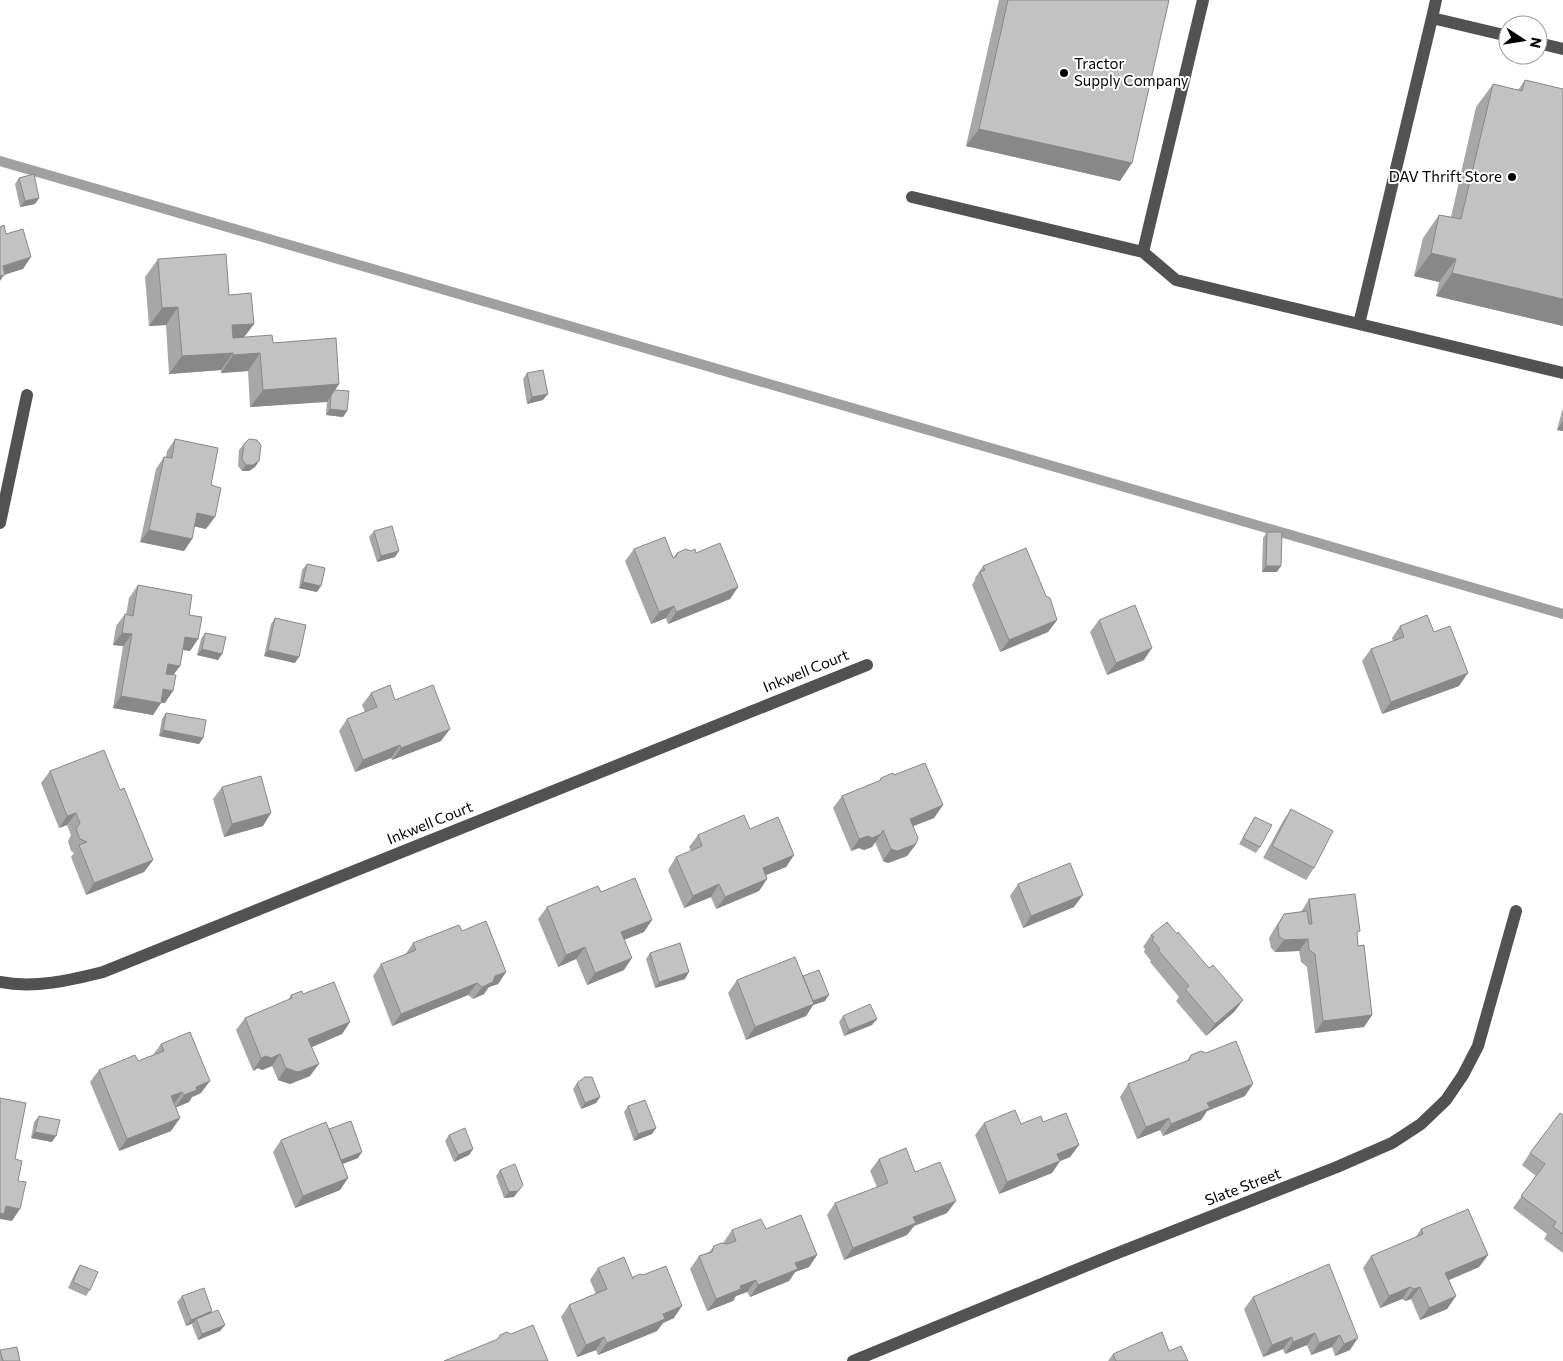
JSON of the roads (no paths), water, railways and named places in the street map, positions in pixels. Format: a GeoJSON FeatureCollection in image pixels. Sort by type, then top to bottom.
{"type":"FeatureCollection","features":[{"type":"Feature","properties":{"kind":"street"},"geometry":{"type":"LineString","coordinates":[[1143,252],[1203,0]]}},
{"type":"Feature","properties":{"kind":"street"},"geometry":{"type":"LineString","coordinates":[[1359,324],[1436,0]]}},
{"type":"Feature","properties":{"kind":"street"},"geometry":{"type":"LineString","coordinates":[[1432,18],[1498,34]]}},
{"type":"Feature","properties":{"kind":"street"},"geometry":{"type":"LineString","coordinates":[[1548,45],[1563,49]]}},
{"type":"Feature","properties":{"kind":"street"},"geometry":{"type":"LineString","coordinates":[[912,197],[1143,252],[1176,280],[1563,373]]}},
{"type":"Feature","properties":{"kind":"street"},"geometry":{"type":"LineString","coordinates":[[0,523],[27,395]]}},
{"type":"Feature","properties":{"kind":"street","name":"Inkwell Court"},"geometry":{"type":"LineString","coordinates":[[0,982],[34,984],[67,980],[104,972],[866,665]]}},
{"type":"Feature","properties":{"kind":"street","name":"Slate Street"},"geometry":{"type":"LineString","coordinates":[[853,1361],[1110,1256],[1337,1167],[1392,1143],[1421,1124],[1446,1100],[1464,1075],[1478,1046],[1516,911]]}},
{"type":"Feature","properties":{"kind":"waterway"},"geometry":{"type":"LineString","coordinates":[[0,161],[1563,614]]}},
{"type":"Feature","properties":{"kind":"place","name":"Tractor Supply Company"},"geometry":{"type":"Point","coordinates":[1064,73]}},
{"type":"Feature","properties":{"kind":"place","name":"DAV Thrift Store"},"geometry":{"type":"Point","coordinates":[1512,177]}}]}
